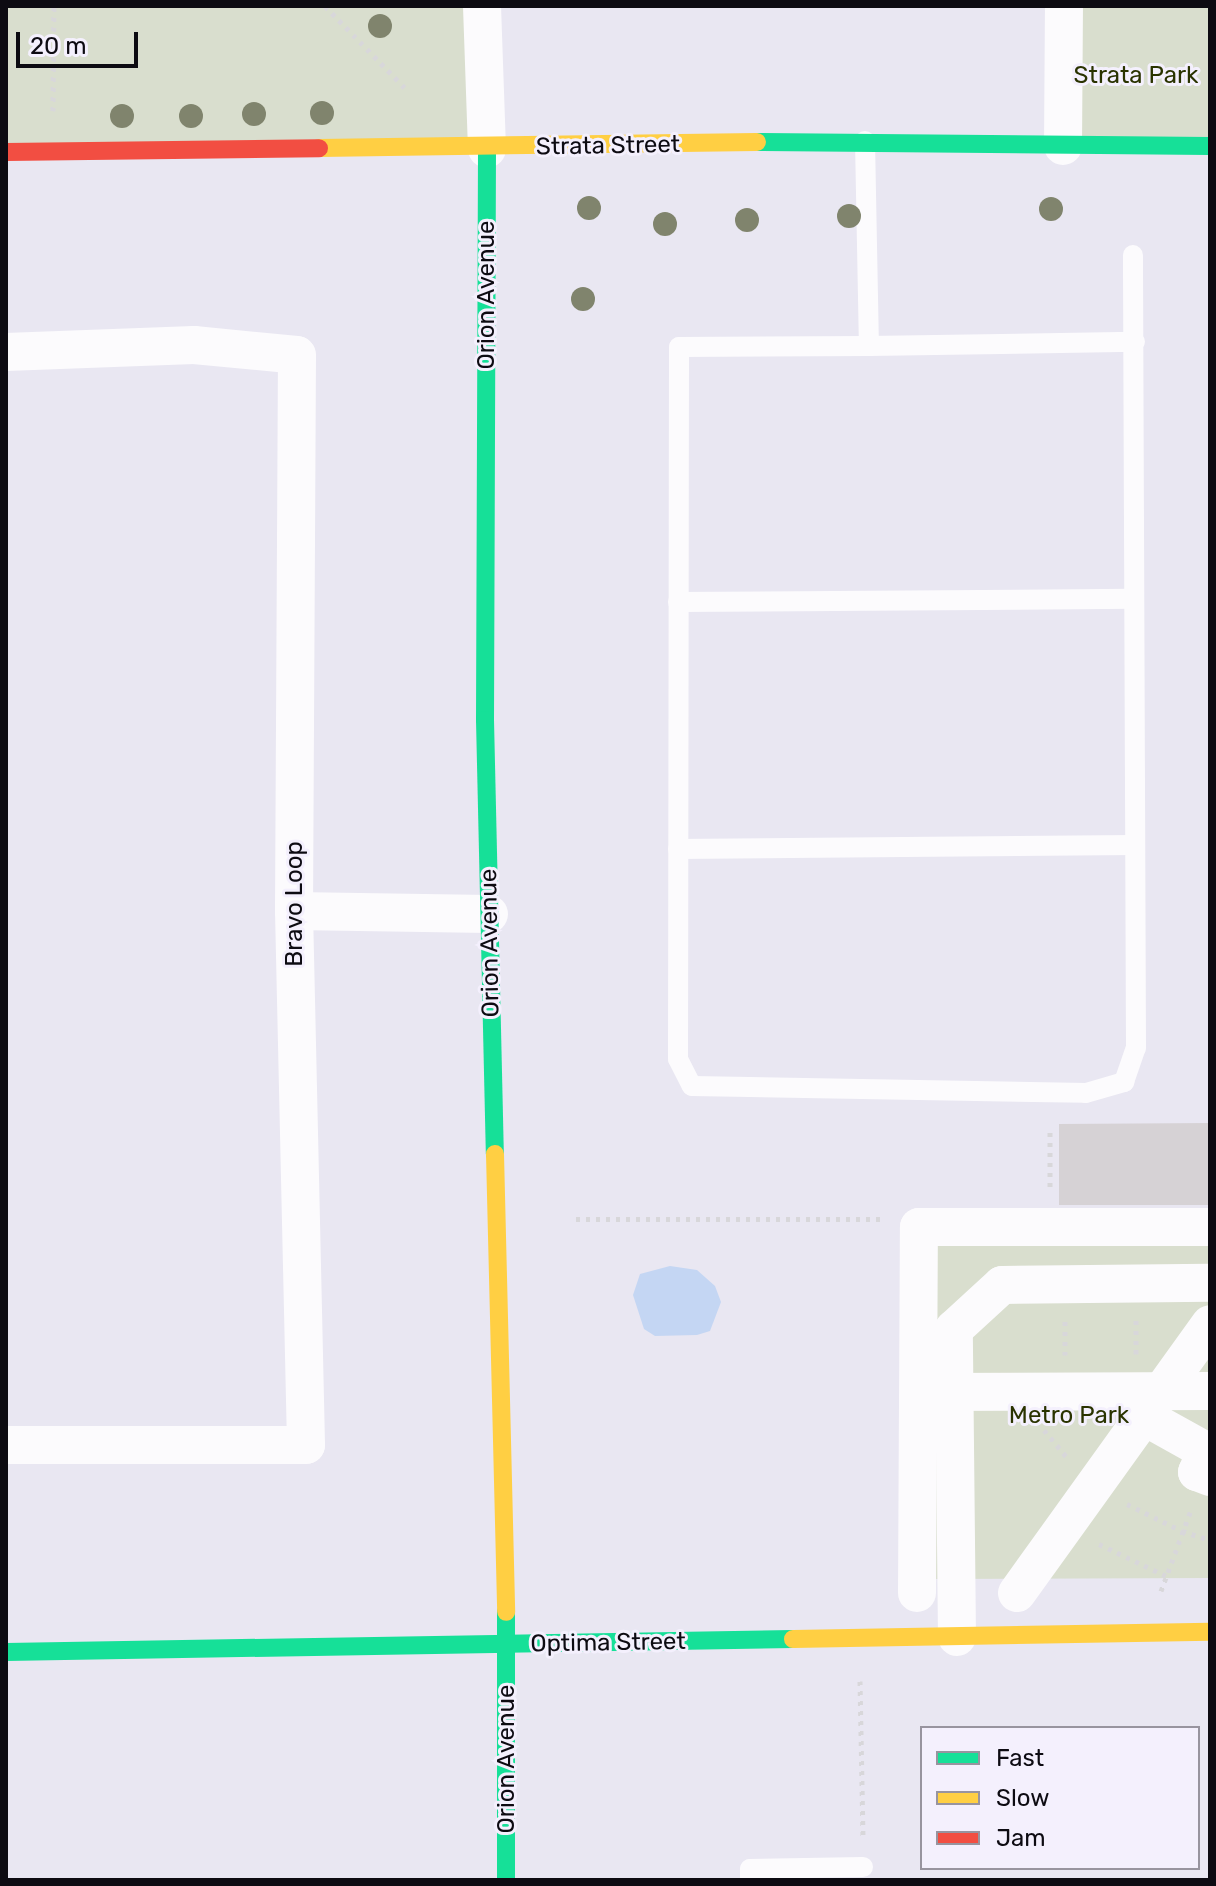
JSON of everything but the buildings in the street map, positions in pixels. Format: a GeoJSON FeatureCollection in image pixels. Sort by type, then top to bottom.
{"type":"FeatureCollection","features":[{"type":"Feature","properties":{"kind":"street","name":"Orion Avenue"},"geometry":{"type":"LineString","coordinates":[[482,6],[487,149],[485,720],[506,1645],[506,1880]]}},
{"type":"Feature","properties":{"kind":"street"},"geometry":{"type":"LineString","coordinates":[[1063,146],[1064,6]]}},
{"type":"Feature","properties":{"kind":"street","name":"Strata Street"},"geometry":{"type":"LineString","coordinates":[[6,152],[487,149],[865,141],[1210,146]]}},
{"type":"Feature","properties":{"kind":"street","name":"Bravo Loop"},"geometry":{"type":"LineString","coordinates":[[6,352],[194,345],[297,355],[294,911],[306,1445],[6,1445]]}},
{"type":"Feature","properties":{"kind":"street"},"geometry":{"type":"LineString","coordinates":[[294,911],[489,914]]}},
{"type":"Feature","properties":{"kind":"street"},"geometry":{"type":"LineString","coordinates":[[957,1637],[937,1392],[919,1227],[1210,1227]]}},
{"type":"Feature","properties":{"kind":"street"},"geometry":{"type":"LineString","coordinates":[[917,1593],[937,1392],[954,1329],[1002,1285],[1210,1283]]}},
{"type":"Feature","properties":{"kind":"street"},"geometry":{"type":"LineString","coordinates":[[1017,1593],[1067,1522],[1148,1391],[1210,1324]]}},
{"type":"Feature","properties":{"kind":"street"},"geometry":{"type":"LineString","coordinates":[[1148,1391],[1210,1381]]}},
{"type":"Feature","properties":{"kind":"street"},"geometry":{"type":"LineString","coordinates":[[1148,1391],[1185,1442],[1206,1451],[1197,1472],[1207,1476]]}},
{"type":"Feature","properties":{"kind":"street"},"geometry":{"type":"LineString","coordinates":[[937,1392],[1210,1391]]}},
{"type":"Feature","properties":{"kind":"street","name":"Optima Street"},"geometry":{"type":"LineString","coordinates":[[6,1652],[1210,1632]]}},
{"type":"Feature","properties":{"kind":"lane"},"geometry":{"type":"LineString","coordinates":[[865,141],[869,346]]}},
{"type":"Feature","properties":{"kind":"lane"},"geometry":{"type":"LineString","coordinates":[[1133,255],[1135,342],[1136,1048],[1124,1082],[1086,1093],[692,1086],[678,1059],[679,347],[1135,342]]}},
{"type":"Feature","properties":{"kind":"lane"},"geometry":{"type":"LineString","coordinates":[[678,602],[1134,599]]}},
{"type":"Feature","properties":{"kind":"lane"},"geometry":{"type":"LineString","coordinates":[[678,849],[1134,845]]}},
{"type":"Feature","properties":{"kind":"lane"},"geometry":{"type":"LineString","coordinates":[[750,1880],[750,1869],[863,1867]]}},
{"type":"Feature","properties":{"kind":"path"},"geometry":{"type":"LineString","coordinates":[[53,152],[54,6]]}},
{"type":"Feature","properties":{"kind":"path"},"geometry":{"type":"LineString","coordinates":[[325,6],[407,90]]}},
{"type":"Feature","properties":{"kind":"path"},"geometry":{"type":"LineString","coordinates":[[1050,1132],[1050,1227]]}},
{"type":"Feature","properties":{"kind":"path"},"geometry":{"type":"LineString","coordinates":[[1065,1284],[1065,1391]]}},
{"type":"Feature","properties":{"kind":"path"},"geometry":{"type":"LineString","coordinates":[[1136,1284],[1148,1391]]}},
{"type":"Feature","properties":{"kind":"path"},"geometry":{"type":"LineString","coordinates":[[1161,1591],[1207,1476]]}},
{"type":"Feature","properties":{"kind":"path"},"geometry":{"type":"LineString","coordinates":[[1067,1522],[1125,1558],[1166,1576]]}},
{"type":"Feature","properties":{"kind":"path"},"geometry":{"type":"LineString","coordinates":[[860,1680],[863,1867]]}},
{"type":"Feature","properties":{"kind":"green space"},"geometry":{"type":"Polygon","coordinates":[[[6,6],[483,6],[487,149],[6,152],[6,6]]]}},
{"type":"Feature","properties":{"kind":"green space","name":"Strata Park"},"geometry":{"type":"Polygon","coordinates":[[[1064,6],[1210,6],[1210,146],[1063,146],[1064,6]]]}},
{"type":"Feature","properties":{"kind":"green space","name":"Metro Park"},"geometry":{"type":"Polygon","coordinates":[[[1210,1235],[1210,1578],[927,1579],[928,1255],[945,1236],[1210,1235]]]}},
{"type":"Feature","properties":{"kind":"water"},"geometry":{"type":"Polygon","coordinates":[[[670,1266],[697,1270],[715,1286],[721,1302],[710,1331],[697,1335],[655,1336],[644,1329],[633,1295],[640,1274],[670,1266]]]}},
{"type":"Feature","properties":{"kind":"traffic: fast"},"geometry":{"type":"LineString","coordinates":[[757,142],[1210,146]]}},
{"type":"Feature","properties":{"kind":"traffic: fast"},"geometry":{"type":"LineString","coordinates":[[487,149],[485,720],[495,1154]]}},
{"type":"Feature","properties":{"kind":"traffic: fast"},"geometry":{"type":"LineString","coordinates":[[506,1612],[506,1880]]}},
{"type":"Feature","properties":{"kind":"traffic: fast"},"geometry":{"type":"LineString","coordinates":[[6,1652],[793,1639]]}},
{"type":"Feature","properties":{"kind":"traffic: slow"},"geometry":{"type":"LineString","coordinates":[[319,148],[757,142]]}},
{"type":"Feature","properties":{"kind":"traffic: slow"},"geometry":{"type":"LineString","coordinates":[[495,1154],[506,1612]]}},
{"type":"Feature","properties":{"kind":"traffic: slow"},"geometry":{"type":"LineString","coordinates":[[793,1639],[1210,1632]]}},
{"type":"Feature","properties":{"kind":"traffic: jam"},"geometry":{"type":"LineString","coordinates":[[6,152],[319,148]]}}]}
